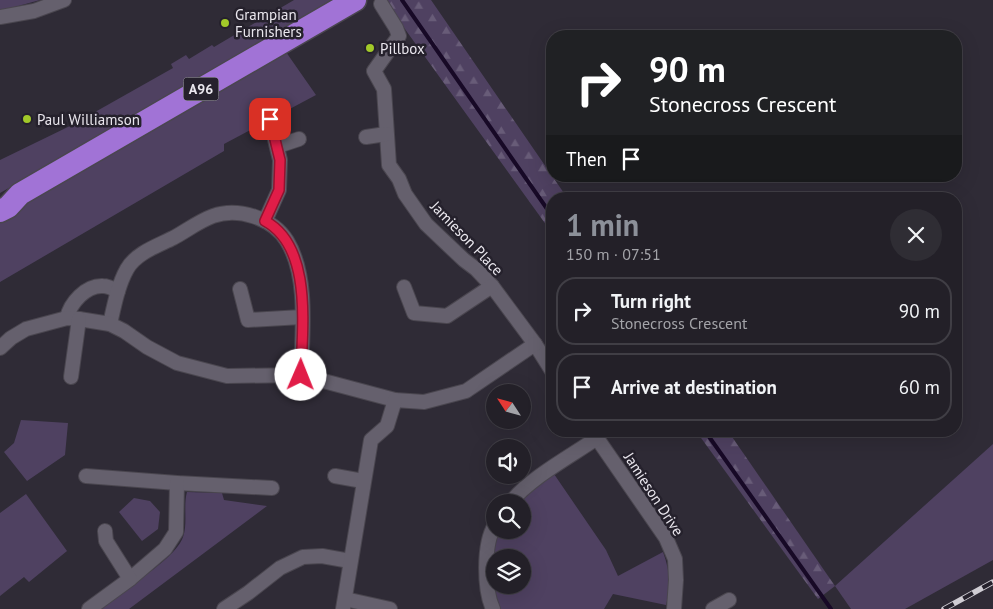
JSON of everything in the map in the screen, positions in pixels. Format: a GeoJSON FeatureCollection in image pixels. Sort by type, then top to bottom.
{"type":"FeatureCollection","features":[{"type":"Feature","properties":{"kind":"highway","name":"A96"},"geometry":{"type":"LineString","coordinates":[[0,212],[8,207],[10,196],[355,0]]}},
{"type":"Feature","properties":{"kind":"street"},"geometry":{"type":"LineString","coordinates":[[0,17],[34,11],[64,0]]}},
{"type":"Feature","properties":{"kind":"street","name":"Jamieson Place"},"geometry":{"type":"LineString","coordinates":[[382,4],[399,36],[374,71],[384,89],[386,134],[390,165],[399,179],[405,194],[426,224],[492,286],[535,344]]}},
{"type":"Feature","properties":{"kind":"street"},"geometry":{"type":"LineString","coordinates":[[265,221],[279,190],[280,160],[270,119]]}},
{"type":"Feature","properties":{"kind":"street"},"geometry":{"type":"LineString","coordinates":[[366,137],[386,134]]}},
{"type":"Feature","properties":{"kind":"street"},"geometry":{"type":"LineString","coordinates":[[278,146],[298,139]]}},
{"type":"Feature","properties":{"kind":"street"},"geometry":{"type":"LineString","coordinates":[[110,324],[118,291],[127,269],[138,256],[213,216],[235,212],[265,221],[276,227],[286,240],[296,259],[302,317],[301,375]]}},
{"type":"Feature","properties":{"kind":"street"},"geometry":{"type":"LineString","coordinates":[[71,377],[73,318],[69,308],[85,292],[95,287],[104,286],[118,291]]}},
{"type":"Feature","properties":{"kind":"street"},"geometry":{"type":"LineString","coordinates":[[404,287],[414,313],[447,316],[492,286]]}},
{"type":"Feature","properties":{"kind":"street"},"geometry":{"type":"LineString","coordinates":[[240,290],[248,320],[302,317]]}},
{"type":"Feature","properties":{"kind":"street"},"geometry":{"type":"LineString","coordinates":[[0,348],[11,338],[26,329],[73,318],[110,324],[177,363],[226,376],[301,375],[395,400],[424,402],[466,391],[535,344],[546,361]]}},
{"type":"Feature","properties":{"kind":"street"},"geometry":{"type":"LineString","coordinates":[[390,609],[344,604],[371,440],[387,426],[395,400]]}},
{"type":"Feature","properties":{"kind":"street"},"geometry":{"type":"LineString","coordinates":[[519,494],[591,437]]}},
{"type":"Feature","properties":{"kind":"street","name":"Jamieson Drive"},"geometry":{"type":"LineString","coordinates":[[595,437],[666,538],[675,559],[676,609]]}},
{"type":"Feature","properties":{"kind":"street"},"geometry":{"type":"LineString","coordinates":[[86,476],[272,488]]}},
{"type":"Feature","properties":{"kind":"street"},"geometry":{"type":"LineString","coordinates":[[335,476],[363,481]]}},
{"type":"Feature","properties":{"kind":"street"},"geometry":{"type":"LineString","coordinates":[[89,609],[130,579],[166,549],[176,532],[177,483]]}},
{"type":"Feature","properties":{"kind":"street"},"geometry":{"type":"LineString","coordinates":[[105,531],[106,540],[130,579]]}},
{"type":"Feature","properties":{"kind":"street"},"geometry":{"type":"LineString","coordinates":[[491,539],[487,552],[485,572],[493,609]]}},
{"type":"Feature","properties":{"kind":"street"},"geometry":{"type":"LineString","coordinates":[[224,609],[280,568],[303,557],[322,556],[350,561]]}},
{"type":"Feature","properties":{"kind":"street"},"geometry":{"type":"LineString","coordinates":[[714,609],[729,600]]}},
{"type":"Feature","properties":{"kind":"green space"},"geometry":{"type":"Polygon","coordinates":[[[0,0],[40,0],[0,11],[0,0]]]}},
{"type":"Feature","properties":{"kind":"green space"},"geometry":{"type":"Polygon","coordinates":[[[294,0],[341,0],[0,193],[0,160],[72,125],[173,68],[171,64],[186,55],[189,59],[212,45],[214,47],[294,0]]]}},
{"type":"Feature","properties":{"kind":"green space"},"geometry":{"type":"Polygon","coordinates":[[[384,0],[431,0],[546,167],[546,182],[556,182],[563,192],[546,192],[546,225],[384,0]]]}},
{"type":"Feature","properties":{"kind":"green space"},"geometry":{"type":"Polygon","coordinates":[[[286,52],[316,95],[224,144],[224,151],[0,282],[0,217],[286,52]]]}},
{"type":"Feature","properties":{"kind":"green space"},"geometry":{"type":"Polygon","coordinates":[[[21,420],[68,423],[65,455],[27,481],[4,452],[14,443],[21,420]]]}},
{"type":"Feature","properties":{"kind":"green space"},"geometry":{"type":"Polygon","coordinates":[[[700,437],[732,437],[835,586],[818,599],[700,437]]]}},
{"type":"Feature","properties":{"kind":"green space"},"geometry":{"type":"Polygon","coordinates":[[[993,444],[993,560],[905,609],[851,609],[835,586],[993,444]]]}},
{"type":"Feature","properties":{"kind":"green space"},"geometry":{"type":"Polygon","coordinates":[[[554,474],[606,550],[618,576],[663,552],[669,578],[666,605],[613,594],[604,609],[499,609],[496,594],[531,594],[531,549],[493,549],[496,539],[531,539],[531,494],[528,494],[554,474]]]}},
{"type":"Feature","properties":{"kind":"green space"},"geometry":{"type":"Polygon","coordinates":[[[187,492],[222,493],[224,500],[267,506],[129,609],[94,609],[144,576],[169,556],[178,546],[184,532],[187,492]]]}},
{"type":"Feature","properties":{"kind":"green space"},"geometry":{"type":"Polygon","coordinates":[[[26,494],[67,551],[29,582],[24,577],[0,596],[0,513],[26,494]]]}},
{"type":"Feature","properties":{"kind":"green space"},"geometry":{"type":"Polygon","coordinates":[[[134,498],[150,501],[160,512],[158,529],[142,541],[119,512],[134,498]]]}},
{"type":"Feature","properties":{"kind":"waterway"},"geometry":{"type":"LineString","coordinates":[[402,0],[546,207]]}},
{"type":"Feature","properties":{"kind":"waterway"},"geometry":{"type":"LineString","coordinates":[[709,437],[831,609]]}},
{"type":"Feature","properties":{"kind":"railway"},"geometry":{"type":"LineString","coordinates":[[944,609],[993,582]]}},
{"type":"Feature","properties":{"kind":"place","name":"Grampian Furnishers"},"geometry":{"type":"Point","coordinates":[225,23]}},
{"type":"Feature","properties":{"kind":"place","name":"Pillbox"},"geometry":{"type":"Point","coordinates":[370,48]}},
{"type":"Feature","properties":{"kind":"place","name":"Paul Williamson"},"geometry":{"type":"Point","coordinates":[27,119]}},
{"type":"Feature","properties":{"kind":"route"},"geometry":{"type":"LineString","coordinates":[[270,119],[280,160],[279,190],[265,221],[276,227],[286,240],[296,259],[300,281],[302,317],[301,375]]}}]}
